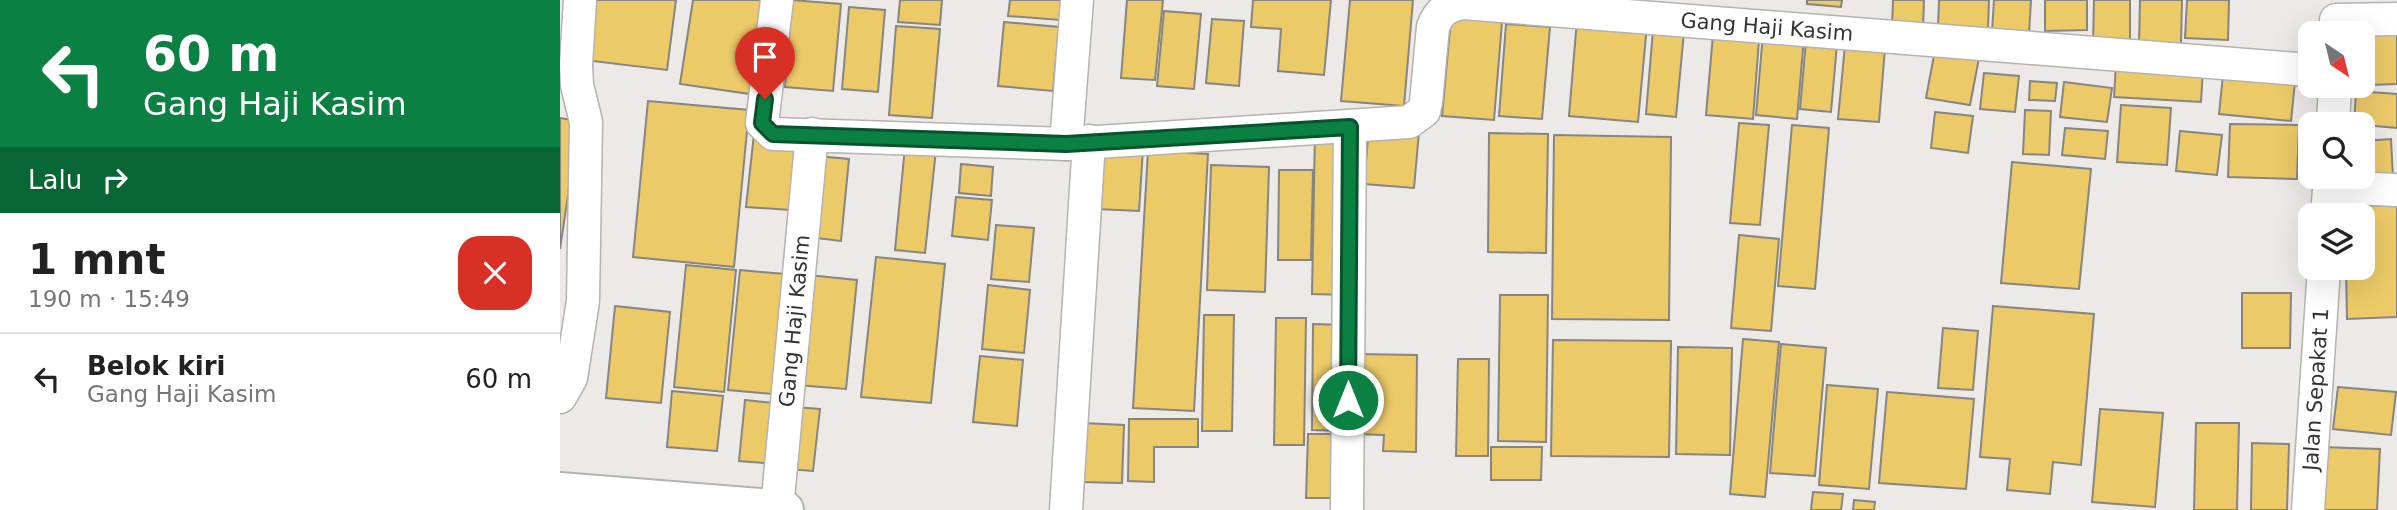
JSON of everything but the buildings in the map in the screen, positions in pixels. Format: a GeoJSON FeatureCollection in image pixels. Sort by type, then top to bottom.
{"type":"FeatureCollection","features":[{"type":"Feature","properties":{"kind":"main road"},"geometry":{"type":"LineString","coordinates":[[560,492],[618,504],[781,510]]}},
{"type":"Feature","properties":{"kind":"street"},"geometry":{"type":"LineString","coordinates":[[560,397],[571,378],[583,301],[586,122],[577,85],[576,65],[580,0]]}},
{"type":"Feature","properties":{"kind":"street","name":"Gang Haji Kasim"},"geometry":{"type":"LineString","coordinates":[[777,0],[762,123],[773,134],[1077,142],[1409,122],[1424,111],[1436,18],[1451,5],[1464,3],[2298,69]]}},
{"type":"Feature","properties":{"kind":"street"},"geometry":{"type":"LineString","coordinates":[[1066,510],[1077,142],[1077,0]]}},
{"type":"Feature","properties":{"kind":"street"},"geometry":{"type":"LineString","coordinates":[[2336,18],[2397,19]]}},
{"type":"Feature","properties":{"kind":"street"},"geometry":{"type":"LineString","coordinates":[[1347,510],[1350,127]]}},
{"type":"Feature","properties":{"kind":"street","name":"Gang Haji Kasim"},"geometry":{"type":"LineString","coordinates":[[781,510],[812,134]]}},
{"type":"Feature","properties":{"kind":"street"},"geometry":{"type":"LineString","coordinates":[[2329,193],[2397,190]]}},
{"type":"Feature","properties":{"kind":"street","name":"Jalan Sepakat 1"},"geometry":{"type":"LineString","coordinates":[[2308,510],[2323,280]]}},
{"type":"Feature","properties":{"kind":"route"},"geometry":{"type":"LineString","coordinates":[[765,99],[762,123],[773,134],[1066,144],[1350,127],[1348,400]]}}]}
